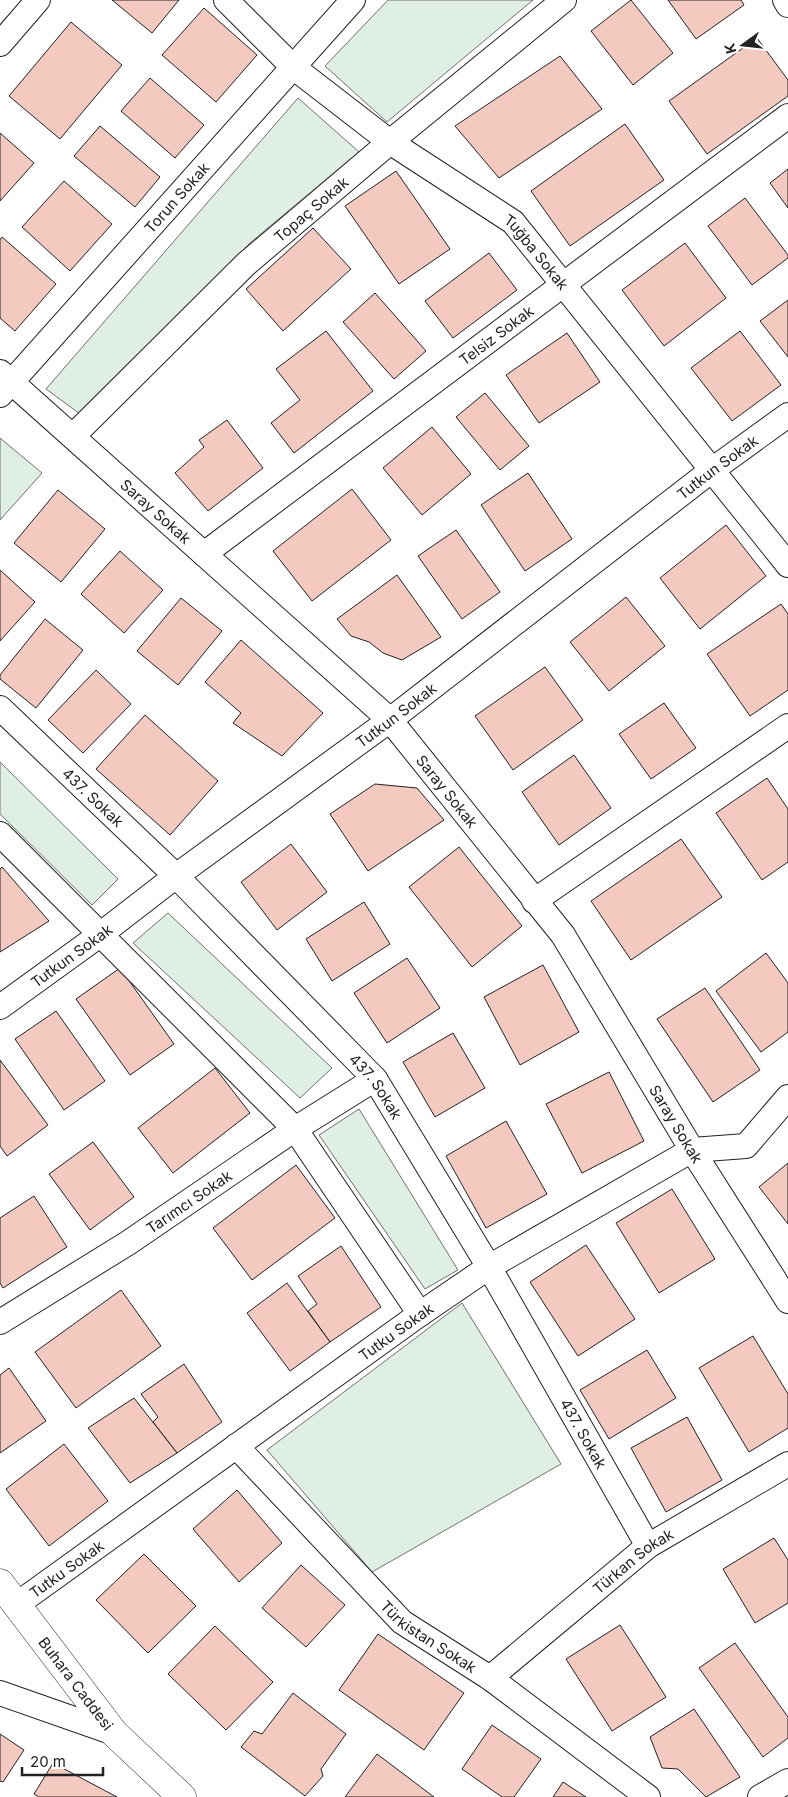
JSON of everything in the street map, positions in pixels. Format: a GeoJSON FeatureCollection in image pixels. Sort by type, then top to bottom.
{"type":"FeatureCollection","features":[{"type":"Feature","properties":{"kind":"main road","name":"Buhara Caddesi"},"geometry":{"type":"LineString","coordinates":[[0,1583],[114,1733],[182,1797]]}},
{"type":"Feature","properties":{"kind":"street"},"geometry":{"type":"LineString","coordinates":[[0,44],[38,0]]}},
{"type":"Feature","properties":{"kind":"street","name":"Tuğba Sokak"},"geometry":{"type":"LineString","coordinates":[[226,0],[293,67],[390,142],[513,222],[788,565]]}},
{"type":"Feature","properties":{"kind":"street","name":"Torun Sokak"},"geometry":{"type":"LineString","coordinates":[[4,383],[353,0]]}},
{"type":"Feature","properties":{"kind":"street","name":"Topaç Sokak"},"geometry":{"type":"LineString","coordinates":[[73,436],[246,264],[390,142],[564,0]]}},
{"type":"Feature","properties":{"kind":"street"},"geometry":{"type":"LineString","coordinates":[[785,0],[788,5]]}},
{"type":"Feature","properties":{"kind":"street","name":"Telsiz Sokak"},"geometry":{"type":"LineString","coordinates":[[204,554],[788,116]]}},
{"type":"Feature","properties":{"kind":"street","name":"Saray Sokak"},"geometry":{"type":"LineString","coordinates":[[4,383],[73,436],[390,720],[563,935],[692,1150],[788,1301]]}},
{"type":"Feature","properties":{"kind":"street","name":"Tutkun Sokak"},"geometry":{"type":"LineString","coordinates":[[0,1007],[390,720],[712,470],[788,416]]}},
{"type":"Feature","properties":{"kind":"street","name":"437. Sokak"},"geometry":{"type":"LineString","coordinates":[[0,708],[176,876],[375,1079],[489,1267],[648,1546]]}},
{"type":"Feature","properties":{"kind":"street"},"geometry":{"type":"LineString","coordinates":[[534,901],[788,726]]}},
{"type":"Feature","properties":{"kind":"street"},"geometry":{"type":"LineString","coordinates":[[0,834],[295,1129],[420,1314]]}},
{"type":"Feature","properties":{"kind":"street","name":"Tarımcı Sokak"},"geometry":{"type":"LineString","coordinates":[[0,1322],[128,1243],[295,1129],[375,1079]]}},
{"type":"Feature","properties":{"kind":"street","name":"Tutku Sokak"},"geometry":{"type":"LineString","coordinates":[[16,1605],[420,1314],[489,1267],[692,1150],[746,1146],[788,1097]]}},
{"type":"Feature","properties":{"kind":"street","name":"Türkistan Sokak"},"geometry":{"type":"LineString","coordinates":[[236,1446],[402,1622],[490,1678],[648,1797]]}},
{"type":"Feature","properties":{"kind":"street","name":"Türkan Sokak"},"geometry":{"type":"LineString","coordinates":[[490,1678],[648,1546],[788,1464]]}},
{"type":"Feature","properties":{"kind":"street"},"geometry":{"type":"LineString","coordinates":[[0,1692],[114,1733]]}},
{"type":"Feature","properties":{"kind":"street"},"geometry":{"type":"LineString","coordinates":[[760,1797],[788,1781]]}},
{"type":"Feature","properties":{"kind":"green space"},"geometry":{"type":"Polygon","coordinates":[[[388,0],[533,0],[387,122],[325,66],[388,0]]]}},
{"type":"Feature","properties":{"kind":"green space"},"geometry":{"type":"Polygon","coordinates":[[[298,98],[359,152],[250,243],[80,414],[46,389],[298,98]]]}},
{"type":"Feature","properties":{"kind":"green space"},"geometry":{"type":"Polygon","coordinates":[[[0,438],[42,473],[0,520],[0,438]]]}},
{"type":"Feature","properties":{"kind":"green space"},"geometry":{"type":"Polygon","coordinates":[[[0,762],[118,879],[92,905],[0,814],[0,762]]]}},
{"type":"Feature","properties":{"kind":"green space"},"geometry":{"type":"Polygon","coordinates":[[[168,913],[332,1068],[300,1098],[133,943],[168,913]]]}},
{"type":"Feature","properties":{"kind":"green space"},"geometry":{"type":"Polygon","coordinates":[[[359,1109],[458,1270],[425,1289],[319,1135],[359,1109]]]}},
{"type":"Feature","properties":{"kind":"green space"},"geometry":{"type":"Polygon","coordinates":[[[462,1303],[561,1464],[372,1572],[267,1450],[462,1303]]]}},
{"type":"Feature","properties":{"kind":"building"},"geometry":{"type":"Polygon","coordinates":[[[112,0],[179,0],[152,33],[112,0]]]}},
{"type":"Feature","properties":{"kind":"building"},"geometry":{"type":"Polygon","coordinates":[[[631,0],[673,53],[633,85],[591,31],[631,0]]]}},
{"type":"Feature","properties":{"kind":"building"},"geometry":{"type":"Polygon","coordinates":[[[668,0],[741,0],[744,5],[696,39],[668,0]]]}},
{"type":"Feature","properties":{"kind":"building"},"geometry":{"type":"Polygon","coordinates":[[[204,8],[257,55],[216,102],[162,55],[204,8]]]}},
{"type":"Feature","properties":{"kind":"building"},"geometry":{"type":"Polygon","coordinates":[[[71,22],[122,65],[60,139],[9,96],[71,22]]]}},
{"type":"Feature","properties":{"kind":"building"},"geometry":{"type":"Polygon","coordinates":[[[757,38],[788,80],[788,96],[707,154],[669,101],[757,38]]]}},
{"type":"Feature","properties":{"kind":"building"},"geometry":{"type":"Polygon","coordinates":[[[560,56],[602,109],[499,178],[455,126],[560,56]]]}},
{"type":"Feature","properties":{"kind":"building"},"geometry":{"type":"Polygon","coordinates":[[[150,78],[204,125],[175,158],[121,111],[150,78]]]}},
{"type":"Feature","properties":{"kind":"building"},"geometry":{"type":"Polygon","coordinates":[[[625,124],[664,180],[570,246],[531,191],[625,124]]]}},
{"type":"Feature","properties":{"kind":"building"},"geometry":{"type":"Polygon","coordinates":[[[100,126],[160,177],[135,207],[74,156],[100,126]]]}},
{"type":"Feature","properties":{"kind":"building"},"geometry":{"type":"Polygon","coordinates":[[[0,133],[34,163],[0,201],[0,133]]]}},
{"type":"Feature","properties":{"kind":"building"},"geometry":{"type":"Polygon","coordinates":[[[788,169],[788,208],[770,183],[788,169]]]}},
{"type":"Feature","properties":{"kind":"building"},"geometry":{"type":"Polygon","coordinates":[[[396,171],[450,249],[399,284],[345,206],[396,171]]]}},
{"type":"Feature","properties":{"kind":"building"},"geometry":{"type":"Polygon","coordinates":[[[64,181],[112,224],[70,271],[22,227],[64,181]]]}},
{"type":"Feature","properties":{"kind":"building"},"geometry":{"type":"Polygon","coordinates":[[[745,198],[788,255],[788,258],[752,285],[708,226],[745,198]]]}},
{"type":"Feature","properties":{"kind":"building"},"geometry":{"type":"Polygon","coordinates":[[[313,228],[351,269],[283,331],[246,289],[313,228]]]}},
{"type":"Feature","properties":{"kind":"building"},"geometry":{"type":"Polygon","coordinates":[[[2,237],[56,284],[15,331],[0,318],[0,240],[2,237]]]}},
{"type":"Feature","properties":{"kind":"building"},"geometry":{"type":"Polygon","coordinates":[[[685,243],[726,298],[664,346],[622,290],[685,243]]]}},
{"type":"Feature","properties":{"kind":"building"},"geometry":{"type":"Polygon","coordinates":[[[489,253],[517,290],[453,338],[425,301],[489,253]]]}},
{"type":"Feature","properties":{"kind":"building"},"geometry":{"type":"Polygon","coordinates":[[[375,293],[426,351],[394,379],[343,322],[375,293]]]}},
{"type":"Feature","properties":{"kind":"building"},"geometry":{"type":"Polygon","coordinates":[[[788,300],[788,357],[760,321],[788,300]]]}},
{"type":"Feature","properties":{"kind":"building"},"geometry":{"type":"Polygon","coordinates":[[[326,331],[373,391],[294,453],[271,423],[300,400],[276,369],[326,331]]]}},
{"type":"Feature","properties":{"kind":"building"},"geometry":{"type":"Polygon","coordinates":[[[740,331],[781,385],[732,421],[691,368],[740,331]]]}},
{"type":"Feature","properties":{"kind":"building"},"geometry":{"type":"Polygon","coordinates":[[[567,333],[600,382],[539,423],[506,375],[567,333]]]}},
{"type":"Feature","properties":{"kind":"building"},"geometry":{"type":"Polygon","coordinates":[[[485,393],[529,446],[500,470],[456,417],[485,393]]]}},
{"type":"Feature","properties":{"kind":"building"},"geometry":{"type":"Polygon","coordinates":[[[227,420],[263,468],[208,511],[175,473],[204,447],[199,440],[227,420]]]}},
{"type":"Feature","properties":{"kind":"building"},"geometry":{"type":"Polygon","coordinates":[[[432,427],[471,474],[422,515],[383,468],[432,427]]]}},
{"type":"Feature","properties":{"kind":"building"},"geometry":{"type":"Polygon","coordinates":[[[528,473],[572,539],[525,571],[481,505],[528,473]]]}},
{"type":"Feature","properties":{"kind":"building"},"geometry":{"type":"Polygon","coordinates":[[[352,489],[391,540],[312,601],[273,551],[352,489]]]}},
{"type":"Feature","properties":{"kind":"building"},"geometry":{"type":"Polygon","coordinates":[[[58,490],[105,529],[61,582],[14,543],[58,490]]]}},
{"type":"Feature","properties":{"kind":"building"},"geometry":{"type":"Polygon","coordinates":[[[726,525],[766,576],[700,629],[660,578],[726,525]]]}},
{"type":"Feature","properties":{"kind":"building"},"geometry":{"type":"Polygon","coordinates":[[[456,530],[500,592],[462,619],[418,556],[456,530]]]}},
{"type":"Feature","properties":{"kind":"building"},"geometry":{"type":"Polygon","coordinates":[[[120,551],[163,590],[124,633],[81,594],[120,551]]]}},
{"type":"Feature","properties":{"kind":"building"},"geometry":{"type":"Polygon","coordinates":[[[0,570],[35,602],[0,641],[0,570]]]}},
{"type":"Feature","properties":{"kind":"building"},"geometry":{"type":"Polygon","coordinates":[[[397,575],[441,637],[402,660],[383,653],[369,642],[351,636],[337,619],[397,575]]]}},
{"type":"Feature","properties":{"kind":"building"},"geometry":{"type":"Polygon","coordinates":[[[626,597],[665,646],[609,691],[570,642],[626,597]]]}},
{"type":"Feature","properties":{"kind":"building"},"geometry":{"type":"Polygon","coordinates":[[[181,598],[222,631],[178,685],[137,651],[181,598]]]}},
{"type":"Feature","properties":{"kind":"building"},"geometry":{"type":"Polygon","coordinates":[[[781,604],[788,614],[788,690],[750,716],[707,654],[781,604]]]}},
{"type":"Feature","properties":{"kind":"building"},"geometry":{"type":"Polygon","coordinates":[[[45,619],[83,650],[36,708],[0,679],[0,675],[45,619]]]}},
{"type":"Feature","properties":{"kind":"building"},"geometry":{"type":"Polygon","coordinates":[[[241,640],[323,713],[282,756],[233,723],[241,713],[205,682],[241,640]]]}},
{"type":"Feature","properties":{"kind":"building"},"geometry":{"type":"Polygon","coordinates":[[[545,667],[583,720],[513,770],[475,716],[545,667]]]}},
{"type":"Feature","properties":{"kind":"building"},"geometry":{"type":"Polygon","coordinates":[[[96,670],[131,704],[83,753],[48,720],[96,670]]]}},
{"type":"Feature","properties":{"kind":"building"},"geometry":{"type":"Polygon","coordinates":[[[664,703],[696,748],[651,779],[619,734],[664,703]]]}},
{"type":"Feature","properties":{"kind":"building"},"geometry":{"type":"Polygon","coordinates":[[[145,715],[218,781],[170,835],[96,769],[145,715]]]}},
{"type":"Feature","properties":{"kind":"building"},"geometry":{"type":"Polygon","coordinates":[[[574,755],[611,808],[559,845],[522,792],[574,755]]]}},
{"type":"Feature","properties":{"kind":"building"},"geometry":{"type":"Polygon","coordinates":[[[767,778],[788,809],[788,862],[762,880],[716,813],[767,778]]]}},
{"type":"Feature","properties":{"kind":"building"},"geometry":{"type":"Polygon","coordinates":[[[375,784],[417,788],[444,820],[368,871],[330,814],[375,784]]]}},
{"type":"Feature","properties":{"kind":"building"},"geometry":{"type":"Polygon","coordinates":[[[681,839],[722,897],[631,960],[591,901],[681,839]]]}},
{"type":"Feature","properties":{"kind":"building"},"geometry":{"type":"Polygon","coordinates":[[[291,844],[327,892],[277,930],[241,882],[291,844]]]}},
{"type":"Feature","properties":{"kind":"building"},"geometry":{"type":"Polygon","coordinates":[[[459,847],[522,926],[472,967],[409,887],[459,847]]]}},
{"type":"Feature","properties":{"kind":"building"},"geometry":{"type":"Polygon","coordinates":[[[2,867],[49,921],[0,952],[0,869],[2,867]]]}},
{"type":"Feature","properties":{"kind":"building"},"geometry":{"type":"Polygon","coordinates":[[[364,902],[390,944],[332,981],[306,939],[364,902]]]}},
{"type":"Feature","properties":{"kind":"building"},"geometry":{"type":"Polygon","coordinates":[[[766,953],[788,983],[788,1032],[761,1052],[716,991],[766,953]]]}},
{"type":"Feature","properties":{"kind":"building"},"geometry":{"type":"Polygon","coordinates":[[[407,958],[440,1008],[387,1043],[354,993],[407,958]]]}},
{"type":"Feature","properties":{"kind":"building"},"geometry":{"type":"Polygon","coordinates":[[[543,965],[579,1032],[520,1065],[484,997],[543,965]]]}},
{"type":"Feature","properties":{"kind":"building"},"geometry":{"type":"Polygon","coordinates":[[[120,968],[174,1044],[130,1075],[76,999],[120,968]]]}},
{"type":"Feature","properties":{"kind":"building"},"geometry":{"type":"Polygon","coordinates":[[[705,988],[760,1070],[713,1102],[657,1019],[705,988]]]}},
{"type":"Feature","properties":{"kind":"building"},"geometry":{"type":"Polygon","coordinates":[[[56,1011],[105,1081],[64,1110],[15,1039],[56,1011]]]}},
{"type":"Feature","properties":{"kind":"building"},"geometry":{"type":"Polygon","coordinates":[[[453,1033],[485,1088],[435,1117],[403,1062],[453,1033]]]}},
{"type":"Feature","properties":{"kind":"building"},"geometry":{"type":"Polygon","coordinates":[[[0,1060],[48,1125],[7,1156],[0,1146],[0,1060]]]}},
{"type":"Feature","properties":{"kind":"building"},"geometry":{"type":"Polygon","coordinates":[[[215,1068],[250,1113],[173,1173],[138,1128],[215,1068]]]}},
{"type":"Feature","properties":{"kind":"building"},"geometry":{"type":"Polygon","coordinates":[[[609,1072],[644,1141],[582,1173],[546,1104],[609,1072]]]}},
{"type":"Feature","properties":{"kind":"building"},"geometry":{"type":"Polygon","coordinates":[[[506,1121],[547,1194],[486,1228],[446,1156],[506,1121]]]}},
{"type":"Feature","properties":{"kind":"building"},"geometry":{"type":"Polygon","coordinates":[[[93,1142],[134,1197],[90,1230],[49,1174],[93,1142]]]}},
{"type":"Feature","properties":{"kind":"building"},"geometry":{"type":"Polygon","coordinates":[[[788,1163],[788,1224],[759,1187],[788,1163]]]}},
{"type":"Feature","properties":{"kind":"building"},"geometry":{"type":"Polygon","coordinates":[[[296,1165],[335,1218],[252,1280],[213,1228],[296,1165]]]}},
{"type":"Feature","properties":{"kind":"building"},"geometry":{"type":"Polygon","coordinates":[[[672,1189],[715,1259],[659,1293],[616,1223],[672,1189]]]}},
{"type":"Feature","properties":{"kind":"building"},"geometry":{"type":"Polygon","coordinates":[[[34,1196],[67,1247],[3,1288],[0,1283],[0,1218],[34,1196]]]}},
{"type":"Feature","properties":{"kind":"building"},"geometry":{"type":"Polygon","coordinates":[[[586,1245],[635,1319],[578,1356],[530,1282],[586,1245]]]}},
{"type":"Feature","properties":{"kind":"building"},"geometry":{"type":"Polygon","coordinates":[[[341,1246],[381,1307],[330,1342],[308,1311],[317,1304],[298,1276],[341,1246]]]}},
{"type":"Feature","properties":{"kind":"building"},"geometry":{"type":"Polygon","coordinates":[[[287,1283],[330,1342],[290,1371],[247,1313],[287,1283]]]}},
{"type":"Feature","properties":{"kind":"building"},"geometry":{"type":"Polygon","coordinates":[[[121,1290],[161,1346],[76,1408],[35,1352],[121,1290]]]}},
{"type":"Feature","properties":{"kind":"building"},"geometry":{"type":"Polygon","coordinates":[[[753,1336],[788,1394],[788,1428],[749,1452],[699,1368],[753,1336]]]}},
{"type":"Feature","properties":{"kind":"building"},"geometry":{"type":"Polygon","coordinates":[[[647,1350],[676,1398],[609,1439],[580,1390],[647,1350]]]}},
{"type":"Feature","properties":{"kind":"building"},"geometry":{"type":"Polygon","coordinates":[[[184,1364],[222,1422],[177,1453],[153,1422],[158,1417],[141,1394],[184,1364]]]}},
{"type":"Feature","properties":{"kind":"building"},"geometry":{"type":"Polygon","coordinates":[[[9,1368],[46,1421],[0,1453],[0,1375],[9,1368]]]}},
{"type":"Feature","properties":{"kind":"building"},"geometry":{"type":"Polygon","coordinates":[[[134,1398],[177,1453],[130,1483],[88,1428],[134,1398]]]}},
{"type":"Feature","properties":{"kind":"building"},"geometry":{"type":"Polygon","coordinates":[[[687,1417],[722,1480],[666,1512],[631,1448],[687,1417]]]}},
{"type":"Feature","properties":{"kind":"building"},"geometry":{"type":"Polygon","coordinates":[[[64,1444],[108,1501],[49,1546],[6,1489],[64,1444]]]}},
{"type":"Feature","properties":{"kind":"building"},"geometry":{"type":"Polygon","coordinates":[[[237,1490],[282,1543],[239,1582],[193,1529],[237,1490]]]}},
{"type":"Feature","properties":{"kind":"building"},"geometry":{"type":"Polygon","coordinates":[[[774,1538],[788,1560],[788,1603],[755,1623],[723,1569],[774,1538]]]}},
{"type":"Feature","properties":{"kind":"building"},"geometry":{"type":"Polygon","coordinates":[[[144,1554],[196,1606],[148,1653],[96,1600],[144,1554]]]}},
{"type":"Feature","properties":{"kind":"building"},"geometry":{"type":"Polygon","coordinates":[[[301,1565],[345,1605],[306,1647],[262,1608],[301,1565]]]}},
{"type":"Feature","properties":{"kind":"building"},"geometry":{"type":"Polygon","coordinates":[[[620,1625],[666,1697],[612,1731],[566,1659],[620,1625]]]}},
{"type":"Feature","properties":{"kind":"building"},"geometry":{"type":"Polygon","coordinates":[[[215,1626],[273,1682],[226,1730],[168,1674],[215,1626]]]}},
{"type":"Feature","properties":{"kind":"building"},"geometry":{"type":"Polygon","coordinates":[[[378,1634],[464,1693],[424,1750],[339,1690],[378,1634]]]}},
{"type":"Feature","properties":{"kind":"building"},"geometry":{"type":"Polygon","coordinates":[[[735,1643],[788,1717],[788,1738],[763,1757],[699,1668],[735,1643]]]}},
{"type":"Feature","properties":{"kind":"building"},"geometry":{"type":"Polygon","coordinates":[[[293,1693],[346,1734],[321,1769],[323,1776],[305,1796],[241,1747],[254,1731],[262,1734],[293,1693]]]}},
{"type":"Feature","properties":{"kind":"building"},"geometry":{"type":"Polygon","coordinates":[[[694,1709],[740,1777],[706,1797],[678,1769],[662,1768],[650,1737],[694,1709]]]}},
{"type":"Feature","properties":{"kind":"building"},"geometry":{"type":"Polygon","coordinates":[[[492,1725],[541,1759],[514,1797],[502,1797],[462,1769],[492,1725]]]}},
{"type":"Feature","properties":{"kind":"building"},"geometry":{"type":"Polygon","coordinates":[[[0,1734],[24,1750],[3,1782],[0,1781],[0,1734]]]}},
{"type":"Feature","properties":{"kind":"building"},"geometry":{"type":"Polygon","coordinates":[[[377,1754],[434,1797],[345,1797],[377,1754]]]}},
{"type":"Feature","properties":{"kind":"building"},"geometry":{"type":"Polygon","coordinates":[[[53,1763],[117,1797],[39,1797],[34,1794],[53,1763]]]}},
{"type":"Feature","properties":{"kind":"building"},"geometry":{"type":"Polygon","coordinates":[[[563,1782],[586,1797],[553,1797],[563,1782]]]}}]}
